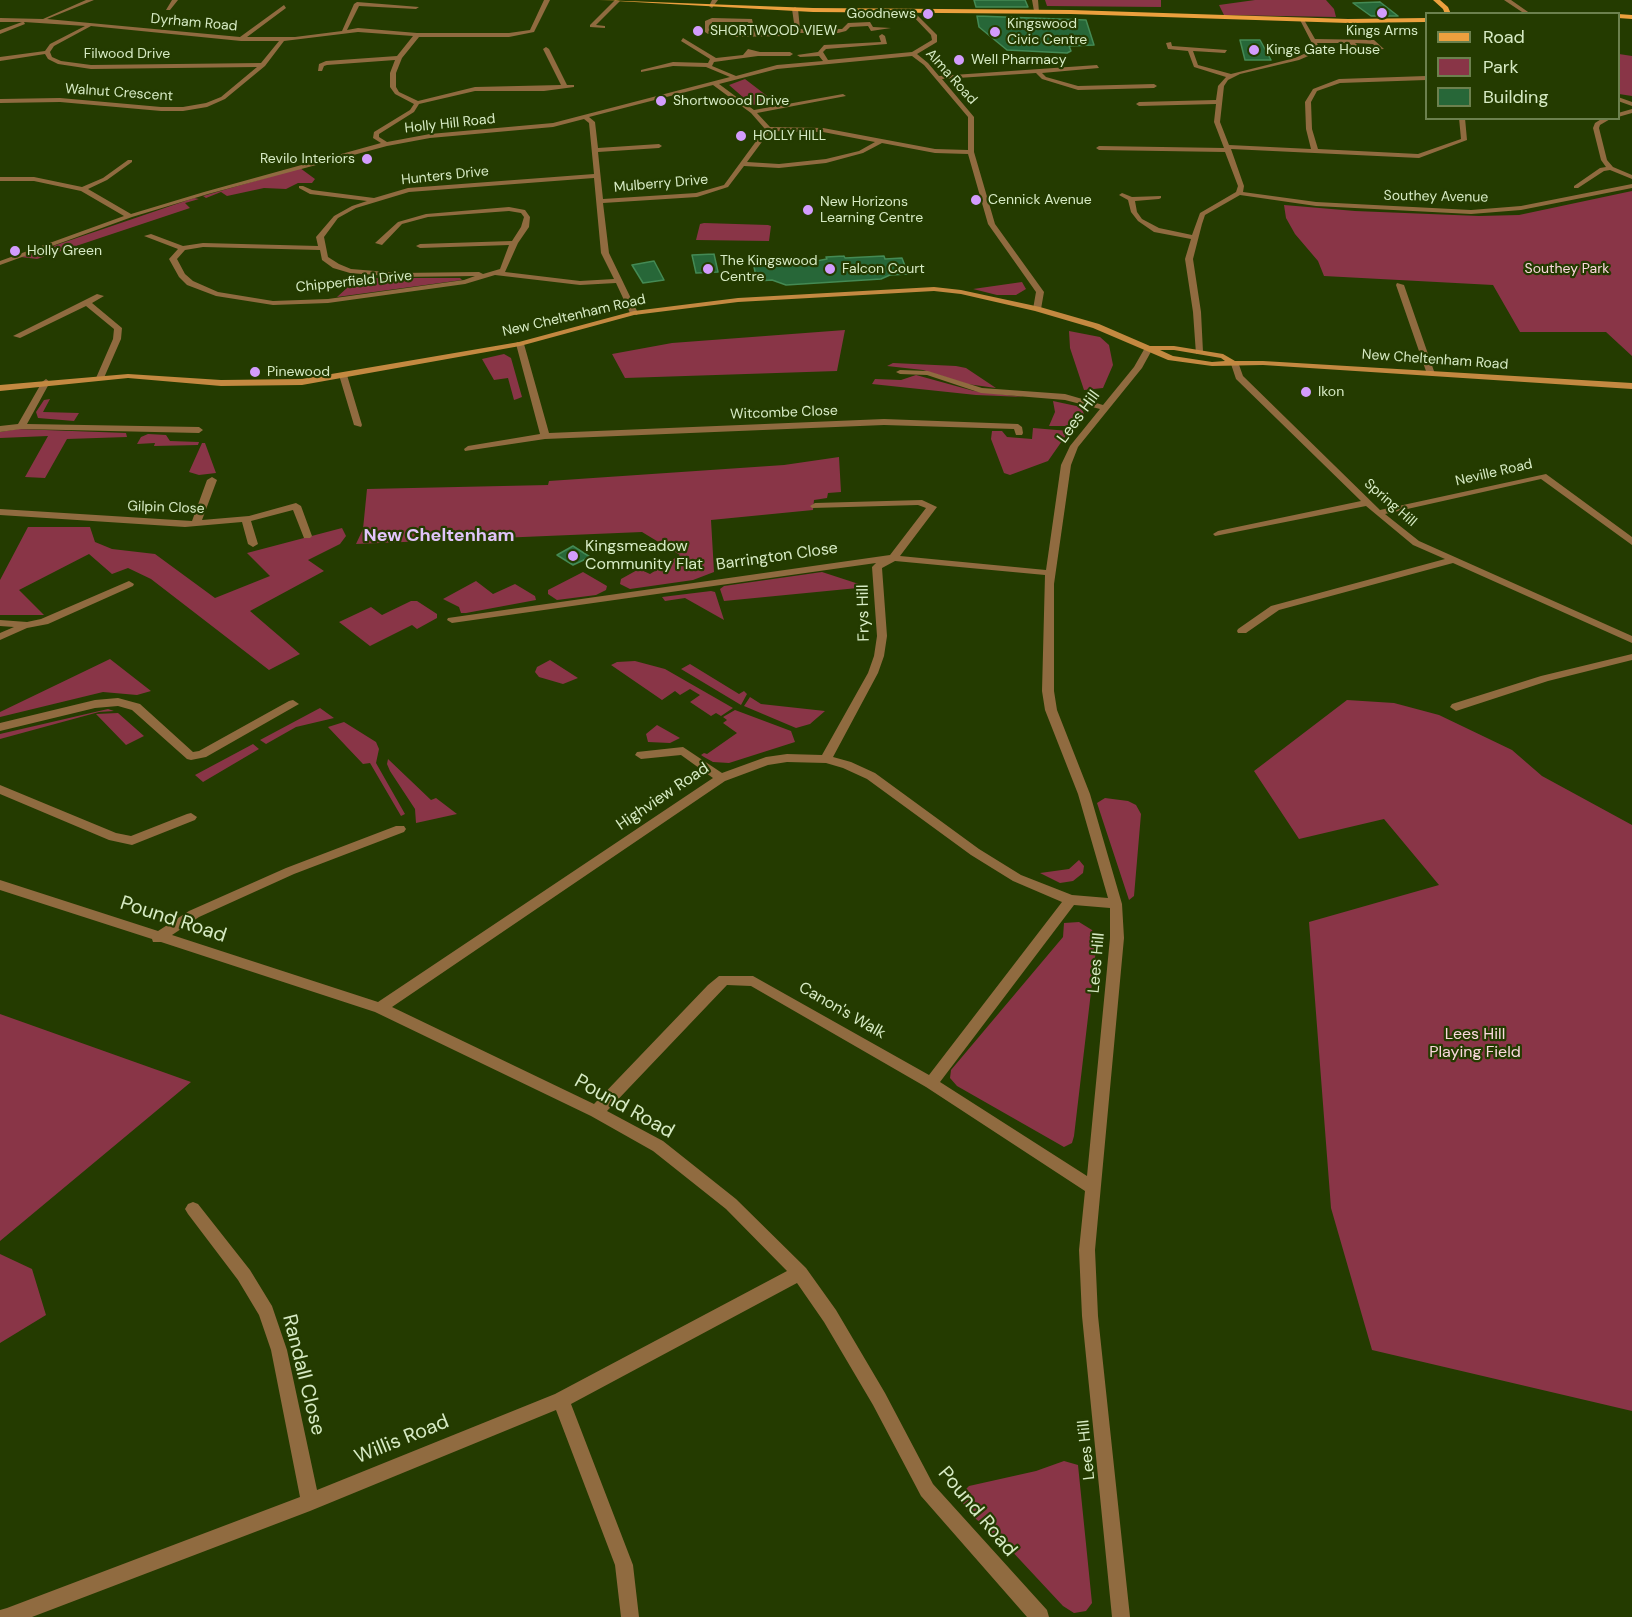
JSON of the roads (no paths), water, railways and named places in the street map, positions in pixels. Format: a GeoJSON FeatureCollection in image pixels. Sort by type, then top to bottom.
{"type":"FeatureCollection","features":[{"type":"Feature","properties":{"kind":"main road"},"geometry":{"type":"LineString","coordinates":[[602,0],[713,3],[795,9],[1037,11],[1303,20],[1425,20]]}},
{"type":"Feature","properties":{"kind":"main road"},"geometry":{"type":"LineString","coordinates":[[1436,0],[1447,12]]}},
{"type":"Feature","properties":{"kind":"street"},"geometry":{"type":"LineString","coordinates":[[41,20],[91,0]]}},
{"type":"Feature","properties":{"kind":"street"},"geometry":{"type":"LineString","coordinates":[[168,9],[176,0]]}},
{"type":"Feature","properties":{"kind":"street","name":"Dyrham Road"},"geometry":{"type":"LineString","coordinates":[[0,20],[41,20],[241,39],[282,40],[344,30],[417,35],[527,33],[535,28],[547,0]]}},
{"type":"Feature","properties":{"kind":"street"},"geometry":{"type":"LineString","coordinates":[[1035,0],[1037,11]]}},
{"type":"Feature","properties":{"kind":"street"},"geometry":{"type":"LineString","coordinates":[[1507,0],[1526,12]]}},
{"type":"Feature","properties":{"kind":"street"},"geometry":{"type":"LineString","coordinates":[[603,27],[592,26],[617,1]]}},
{"type":"Feature","properties":{"kind":"street"},"geometry":{"type":"LineString","coordinates":[[344,30],[357,4],[416,7]]}},
{"type":"Feature","properties":{"kind":"street"},"geometry":{"type":"LineString","coordinates":[[241,39],[285,7]]}},
{"type":"Feature","properties":{"kind":"street"},"geometry":{"type":"LineString","coordinates":[[795,9],[798,31]]}},
{"type":"Feature","properties":{"kind":"street","name":"Alma Road"},"geometry":{"type":"LineString","coordinates":[[911,10],[934,35],[935,41],[912,54],[938,78],[971,117],[971,152],[992,224],[1040,292],[1037,309]]}},
{"type":"Feature","properties":{"kind":"street"},"geometry":{"type":"LineString","coordinates":[[0,32],[33,20]]}},
{"type":"Feature","properties":{"kind":"street"},"geometry":{"type":"LineString","coordinates":[[708,32],[708,21],[750,20],[753,34]]}},
{"type":"Feature","properties":{"kind":"street"},"geometry":{"type":"LineString","coordinates":[[1199,352],[1197,312],[1190,259],[1195,238],[1202,214],[1239,193],[1241,186],[1217,122],[1221,86],[1231,76],[1308,55],[1318,50],[1303,20]]}},
{"type":"Feature","properties":{"kind":"street"},"geometry":{"type":"LineString","coordinates":[[733,35],[844,30],[848,25],[870,24],[871,28],[888,28]]}},
{"type":"Feature","properties":{"kind":"street","name":"Filwood Drive"},"geometry":{"type":"LineString","coordinates":[[91,25],[63,38],[47,52],[50,58],[73,66],[263,65]]}},
{"type":"Feature","properties":{"kind":"street"},"geometry":{"type":"LineString","coordinates":[[417,35],[399,58],[393,73],[393,87],[397,93],[417,103],[475,89],[568,86],[546,49]]}},
{"type":"Feature","properties":{"kind":"street"},"geometry":{"type":"LineString","coordinates":[[821,54],[824,47],[882,44],[885,43],[882,36]]}},
{"type":"Feature","properties":{"kind":"street"},"geometry":{"type":"LineString","coordinates":[[834,38],[835,46]]}},
{"type":"Feature","properties":{"kind":"street","name":"Walnut Crescent"},"geometry":{"type":"LineString","coordinates":[[0,101],[60,100],[183,109],[207,105],[224,98],[263,65],[282,40]]}},
{"type":"Feature","properties":{"kind":"street"},"geometry":{"type":"LineString","coordinates":[[683,40],[714,60]]}},
{"type":"Feature","properties":{"kind":"street"},"geometry":{"type":"LineString","coordinates":[[1314,41],[1351,42]]}},
{"type":"Feature","properties":{"kind":"street"},"geometry":{"type":"LineString","coordinates":[[1169,43],[1170,48],[1225,51]]}},
{"type":"Feature","properties":{"kind":"street"},"geometry":{"type":"LineString","coordinates":[[643,67],[652,68],[673,64],[708,65],[714,60],[783,48]]}},
{"type":"Feature","properties":{"kind":"street"},"geometry":{"type":"LineString","coordinates":[[736,49],[746,54]]}},
{"type":"Feature","properties":{"kind":"street"},"geometry":{"type":"LineString","coordinates":[[1190,49],[1196,66],[1231,76]]}},
{"type":"Feature","properties":{"kind":"street"},"geometry":{"type":"LineString","coordinates":[[0,60],[47,52]]}},
{"type":"Feature","properties":{"kind":"street"},"geometry":{"type":"LineString","coordinates":[[757,53],[790,54]]}},
{"type":"Feature","properties":{"kind":"street"},"geometry":{"type":"LineString","coordinates":[[800,55],[821,54]]}},
{"type":"Feature","properties":{"kind":"street"},"geometry":{"type":"LineString","coordinates":[[821,54],[826,62]]}},
{"type":"Feature","properties":{"kind":"street","name":"Holly Hill Road"},"geometry":{"type":"LineString","coordinates":[[0,263],[130,216],[278,172],[386,144],[430,136],[535,127],[586,118],[734,77],[777,68],[912,54]]}},
{"type":"Feature","properties":{"kind":"street"},"geometry":{"type":"LineString","coordinates":[[320,70],[321,65],[326,63],[399,58]]}},
{"type":"Feature","properties":{"kind":"street"},"geometry":{"type":"LineString","coordinates":[[708,65],[709,68],[734,77]]}},
{"type":"Feature","properties":{"kind":"street"},"geometry":{"type":"LineString","coordinates":[[938,78],[1097,67]]}},
{"type":"Feature","properties":{"kind":"street"},"geometry":{"type":"LineString","coordinates":[[1037,70],[1044,78],[1053,82],[1087,89],[1154,86]]}},
{"type":"Feature","properties":{"kind":"street"},"geometry":{"type":"LineString","coordinates":[[1416,78],[1425,86]]}},
{"type":"Feature","properties":{"kind":"street"},"geometry":{"type":"LineString","coordinates":[[1315,152],[1309,129],[1308,102],[1315,90],[1339,81],[1425,78]]}},
{"type":"Feature","properties":{"kind":"street"},"geometry":{"type":"LineString","coordinates":[[714,83],[753,112],[768,129],[823,130],[935,151],[971,152]]}},
{"type":"Feature","properties":{"kind":"street"},"geometry":{"type":"LineString","coordinates":[[1087,89],[1092,97]]}},
{"type":"Feature","properties":{"kind":"street"},"geometry":{"type":"LineString","coordinates":[[753,112],[843,96]]}},
{"type":"Feature","properties":{"kind":"street"},"geometry":{"type":"LineString","coordinates":[[1139,104],[1218,102]]}},
{"type":"Feature","properties":{"kind":"street"},"geometry":{"type":"LineString","coordinates":[[386,144],[376,138],[376,133],[412,111],[417,103]]}},
{"type":"Feature","properties":{"kind":"street"},"geometry":{"type":"LineString","coordinates":[[586,118],[592,122],[604,253],[634,314]]}},
{"type":"Feature","properties":{"kind":"street"},"geometry":{"type":"LineString","coordinates":[[1099,148],[1227,149],[1419,156],[1464,140],[1462,120]]}},
{"type":"Feature","properties":{"kind":"street"},"geometry":{"type":"LineString","coordinates":[[1605,120],[1597,124],[1596,128],[1604,160],[1611,168],[1632,177]]}},
{"type":"Feature","properties":{"kind":"street","name":"Mulberry Drive"},"geometry":{"type":"LineString","coordinates":[[600,201],[713,192],[726,186],[768,129]]}},
{"type":"Feature","properties":{"kind":"street"},"geometry":{"type":"LineString","coordinates":[[741,164],[779,166],[826,161],[861,152],[881,141]]}},
{"type":"Feature","properties":{"kind":"street"},"geometry":{"type":"LineString","coordinates":[[595,150],[659,146]]}},
{"type":"Feature","properties":{"kind":"street"},"geometry":{"type":"LineString","coordinates":[[83,189],[105,179],[130,161]]}},
{"type":"Feature","properties":{"kind":"street"},"geometry":{"type":"LineString","coordinates":[[1576,187],[1602,169],[1611,168]]}},
{"type":"Feature","properties":{"kind":"street","name":"Hunters Drive"},"geometry":{"type":"LineString","coordinates":[[321,248],[320,237],[336,217],[372,199],[428,187],[597,176]]}},
{"type":"Feature","properties":{"kind":"street"},"geometry":{"type":"LineString","coordinates":[[0,179],[34,179],[83,189],[130,216]]}},
{"type":"Feature","properties":{"kind":"street","name":"Southey Avenue"},"geometry":{"type":"LineString","coordinates":[[1239,193],[1316,204],[1472,212],[1521,208],[1632,186]]}},
{"type":"Feature","properties":{"kind":"street"},"geometry":{"type":"LineString","coordinates":[[301,187],[310,192],[372,199]]}},
{"type":"Feature","properties":{"kind":"street"},"geometry":{"type":"LineString","coordinates":[[1122,195],[1131,199],[1159,197]]}},
{"type":"Feature","properties":{"kind":"street"},"geometry":{"type":"LineString","coordinates":[[1131,199],[1134,212],[1140,220],[1157,230],[1195,238]]}},
{"type":"Feature","properties":{"kind":"street"},"geometry":{"type":"LineString","coordinates":[[379,243],[392,228],[413,218],[509,209],[523,211],[527,217],[525,227],[514,243],[505,267],[494,273]]}},
{"type":"Feature","properties":{"kind":"street"},"geometry":{"type":"LineString","coordinates":[[148,236],[183,248],[203,245],[321,248]]}},
{"type":"Feature","properties":{"kind":"street"},"geometry":{"type":"LineString","coordinates":[[420,246],[514,243]]}},
{"type":"Feature","properties":{"kind":"street","name":"Chipperfield Drive"},"geometry":{"type":"LineString","coordinates":[[183,248],[173,259],[182,275],[190,283],[216,294],[249,301],[328,301],[465,282],[494,273]]}},
{"type":"Feature","properties":{"kind":"street","name":"Chipperfield Drive"},"geometry":{"type":"LineString","coordinates":[[321,248],[325,258],[336,266],[370,274],[494,273],[580,283],[617,281]]}},
{"type":"Feature","properties":{"kind":"street"},"geometry":{"type":"LineString","coordinates":[[1400,285],[1431,374]]}},
{"type":"Feature","properties":{"kind":"street","name":"New Cheltenham Road"},"geometry":{"type":"LineString","coordinates":[[0,388],[100,378],[264,384],[344,375],[520,344],[634,314],[738,300],[934,289],[961,292],[1037,309],[1096,326],[1171,358],[1212,364],[1632,386]]}},
{"type":"Feature","properties":{"kind":"street"},"geometry":{"type":"LineString","coordinates":[[17,336],[100,296]]}},
{"type":"Feature","properties":{"kind":"street"},"geometry":{"type":"LineString","coordinates":[[87,303],[118,328],[117,339],[100,378]]}},
{"type":"Feature","properties":{"kind":"street"},"geometry":{"type":"LineString","coordinates":[[520,344],[545,436]]}},
{"type":"Feature","properties":{"kind":"street","name":"New Cheltenham Road"},"geometry":{"type":"LineString","coordinates":[[1149,348],[1174,348],[1222,356],[1235,364]]}},
{"type":"Feature","properties":{"kind":"street","name":"Lees Hill"},"geometry":{"type":"LineString","coordinates":[[1121,1617],[1090,1316],[1087,1250],[1118,939],[1116,904],[1084,794],[1051,710],[1048,691],[1051,573],[1066,465],[1074,446],[1138,368],[1149,348]]}},
{"type":"Feature","properties":{"kind":"street","name":"Spring Hill"},"geometry":{"type":"LineString","coordinates":[[1235,364],[1239,377],[1367,503],[1416,543],[1632,640]]}},
{"type":"Feature","properties":{"kind":"street"},"geometry":{"type":"LineString","coordinates":[[900,372],[928,373],[981,390],[1065,398],[1105,408]]}},
{"type":"Feature","properties":{"kind":"street"},"geometry":{"type":"LineString","coordinates":[[344,375],[358,425]]}},
{"type":"Feature","properties":{"kind":"street"},"geometry":{"type":"LineString","coordinates":[[21,426],[46,382]]}},
{"type":"Feature","properties":{"kind":"street","name":"Witcombe Close"},"geometry":{"type":"LineString","coordinates":[[468,449],[545,436],[884,422],[1018,427],[1019,433]]}},
{"type":"Feature","properties":{"kind":"street"},"geometry":{"type":"LineString","coordinates":[[0,429],[21,426],[199,430]]}},
{"type":"Feature","properties":{"kind":"street","name":"Neville Road"},"geometry":{"type":"LineString","coordinates":[[1378,513],[1543,476],[1632,542]]}},
{"type":"Feature","properties":{"kind":"street"},"geometry":{"type":"LineString","coordinates":[[196,523],[212,480]]}},
{"type":"Feature","properties":{"kind":"street","name":"Frys Hill"},"geometry":{"type":"LineString","coordinates":[[815,506],[919,502],[932,507],[893,558],[877,567],[882,636],[879,656],[873,673],[826,759]]}},
{"type":"Feature","properties":{"kind":"street"},"geometry":{"type":"LineString","coordinates":[[1218,534],[1367,503]]}},
{"type":"Feature","properties":{"kind":"street","name":"Gilpin Close"},"geometry":{"type":"LineString","coordinates":[[0,512],[196,523],[246,519],[296,506],[307,537]]}},
{"type":"Feature","properties":{"kind":"street"},"geometry":{"type":"LineString","coordinates":[[246,519],[253,544]]}},
{"type":"Feature","properties":{"kind":"street","name":"Barrington Close"},"geometry":{"type":"LineString","coordinates":[[452,620],[893,558],[1051,573]]}},
{"type":"Feature","properties":{"kind":"street"},"geometry":{"type":"LineString","coordinates":[[1242,631],[1275,608],[1454,560]]}},
{"type":"Feature","properties":{"kind":"street"},"geometry":{"type":"LineString","coordinates":[[0,637],[27,625],[44,622],[129,584]]}},
{"type":"Feature","properties":{"kind":"street"},"geometry":{"type":"LineString","coordinates":[[0,623],[27,625]]}},
{"type":"Feature","properties":{"kind":"street"},"geometry":{"type":"LineString","coordinates":[[1456,707],[1545,678],[1632,657]]}},
{"type":"Feature","properties":{"kind":"street"},"geometry":{"type":"LineString","coordinates":[[0,727],[95,704],[118,702],[136,707],[191,756],[202,754],[293,704]]}},
{"type":"Feature","properties":{"kind":"street"},"geometry":{"type":"LineString","coordinates":[[641,755],[683,751],[721,777]]}},
{"type":"Feature","properties":{"kind":"street","name":"Highview Road"},"geometry":{"type":"LineString","coordinates":[[380,1008],[721,777],[766,761],[787,758],[826,759],[871,776],[1017,878],[1071,900],[1116,904]]}},
{"type":"Feature","properties":{"kind":"street"},"geometry":{"type":"LineString","coordinates":[[0,789],[113,837],[132,841],[191,817]]}},
{"type":"Feature","properties":{"kind":"street"},"geometry":{"type":"LineString","coordinates":[[158,938],[194,914],[247,890],[400,829]]}},
{"type":"Feature","properties":{"kind":"street","name":"Pound Road"},"geometry":{"type":"LineString","coordinates":[[0,885],[380,1008],[596,1112],[658,1146],[730,1204],[800,1273],[830,1316],[879,1399],[927,1490],[1040,1617]]}},
{"type":"Feature","properties":{"kind":"street"},"geometry":{"type":"LineString","coordinates":[[931,1083],[1071,900]]}},
{"type":"Feature","properties":{"kind":"street","name":"Canon's Walk"},"geometry":{"type":"LineString","coordinates":[[596,1112],[713,989],[724,980],[753,981],[931,1083],[1093,1188]]}},
{"type":"Feature","properties":{"kind":"street","name":"Randall Close"},"geometry":{"type":"LineString","coordinates":[[193,1209],[244,1275],[266,1312],[279,1350],[310,1502]]}},
{"type":"Feature","properties":{"kind":"street","name":"Willis Road"},"geometry":{"type":"LineString","coordinates":[[7,1617],[310,1502],[561,1400],[800,1273]]}},
{"type":"Feature","properties":{"kind":"street"},"geometry":{"type":"LineString","coordinates":[[561,1400],[624,1565],[630,1617]]}},
{"type":"Feature","properties":{"kind":"place","name":"Kings Arms"},"geometry":{"type":"Point","coordinates":[1382,13]}},
{"type":"Feature","properties":{"kind":"place","name":"Goodnews"},"geometry":{"type":"Point","coordinates":[928,14]}},
{"type":"Feature","properties":{"kind":"place","name":"SHORTWOOD VIEW"},"geometry":{"type":"Point","coordinates":[698,31]}},
{"type":"Feature","properties":{"kind":"place","name":"Kingswood Civic Centre"},"geometry":{"type":"Point","coordinates":[995,32]}},
{"type":"Feature","properties":{"kind":"place","name":"Kings Gate House"},"geometry":{"type":"Point","coordinates":[1254,50]}},
{"type":"Feature","properties":{"kind":"place","name":"Well Pharmacy"},"geometry":{"type":"Point","coordinates":[959,60]}},
{"type":"Feature","properties":{"kind":"place","name":"Shortwoood Drive"},"geometry":{"type":"Point","coordinates":[661,101]}},
{"type":"Feature","properties":{"kind":"place","name":"HOLLY HILL"},"geometry":{"type":"Point","coordinates":[741,136]}},
{"type":"Feature","properties":{"kind":"place","name":"Revilo Interiors"},"geometry":{"type":"Point","coordinates":[367,159]}},
{"type":"Feature","properties":{"kind":"place","name":"Cennick Avenue"},"geometry":{"type":"Point","coordinates":[976,200]}},
{"type":"Feature","properties":{"kind":"place","name":"New Horizons Learning Centre"},"geometry":{"type":"Point","coordinates":[808,210]}},
{"type":"Feature","properties":{"kind":"place","name":"Holly Green"},"geometry":{"type":"Point","coordinates":[15,251]}},
{"type":"Feature","properties":{"kind":"place","name":"The Kingswood Centre"},"geometry":{"type":"Point","coordinates":[708,269]}},
{"type":"Feature","properties":{"kind":"place","name":"Falcon Court"},"geometry":{"type":"Point","coordinates":[830,269]}},
{"type":"Feature","properties":{"kind":"place","name":"Pinewood"},"geometry":{"type":"Point","coordinates":[255,372]}},
{"type":"Feature","properties":{"kind":"place","name":"Ikon"},"geometry":{"type":"Point","coordinates":[1306,392]}},
{"type":"Feature","properties":{"kind":"place","name":"Kingsmeadow Community Flat"},"geometry":{"type":"Point","coordinates":[573,556]}},
{"type":"Feature","properties":{"kind":"district","name":"New Cheltenham"},"geometry":{"type":"Point","coordinates":[439,536]}},
{"type":"Feature","properties":{"kind":"park label","name":"Southey Park"},"geometry":{"type":"Point","coordinates":[1567,269]}},
{"type":"Feature","properties":{"kind":"park label","name":"Lees Hill Playing Field"},"geometry":{"type":"Point","coordinates":[1475,1044]}}]}
